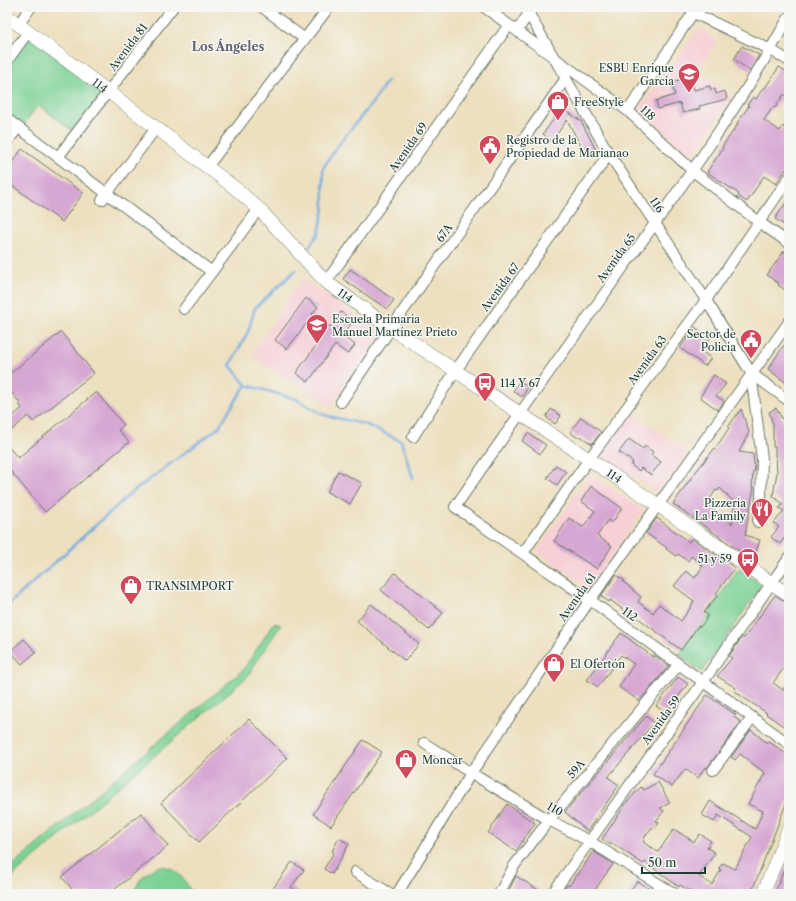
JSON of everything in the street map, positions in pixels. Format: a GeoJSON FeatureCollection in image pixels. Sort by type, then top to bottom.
{"type":"FeatureCollection","features":[{"type":"Feature","properties":{"kind":"main road","name":"114"},"geometry":{"type":"LineString","coordinates":[[7,16],[235,188],[259,209],[326,282],[391,328],[658,504],[789,595]]}},
{"type":"Feature","properties":{"kind":"main road"},"geometry":{"type":"LineString","coordinates":[[764,894],[789,828]]}},
{"type":"Feature","properties":{"kind":"street"},"geometry":{"type":"LineString","coordinates":[[7,61],[23,29],[30,7]]}},
{"type":"Feature","properties":{"kind":"street","name":"Avenida 81"},"geometry":{"type":"LineString","coordinates":[[58,157],[173,7]]}},
{"type":"Feature","properties":{"kind":"street"},"geometry":{"type":"LineString","coordinates":[[262,7],[305,39]]}},
{"type":"Feature","properties":{"kind":"street"},"geometry":{"type":"LineString","coordinates":[[207,167],[329,7]]}},
{"type":"Feature","properties":{"kind":"street","name":"118"},"geometry":{"type":"LineString","coordinates":[[484,7],[628,111],[693,171],[789,243]]}},
{"type":"Feature","properties":{"kind":"street","name":"Avenida 69"},"geometry":{"type":"LineString","coordinates":[[326,282],[513,28],[529,9]]}},
{"type":"Feature","properties":{"kind":"street","name":"116"},"geometry":{"type":"LineString","coordinates":[[529,9],[553,56],[609,154],[706,300],[752,373],[789,401]]}},
{"type":"Feature","properties":{"kind":"street"},"geometry":{"type":"LineString","coordinates":[[628,111],[693,9],[789,61]]}},
{"type":"Feature","properties":{"kind":"street","name":"Avenida 65"},"geometry":{"type":"LineString","coordinates":[[455,507],[519,413],[693,171],[771,50],[789,17]]}},
{"type":"Feature","properties":{"kind":"street","name":"67A"},"geometry":{"type":"LineString","coordinates":[[342,402],[391,328],[502,172],[566,78]]}},
{"type":"Feature","properties":{"kind":"street"},"geometry":{"type":"LineString","coordinates":[[7,119],[58,157],[104,197],[212,272]]}},
{"type":"Feature","properties":{"kind":"street"},"geometry":{"type":"LineString","coordinates":[[7,142],[18,128]]}},
{"type":"Feature","properties":{"kind":"street"},"geometry":{"type":"LineString","coordinates":[[104,197],[156,128]]}},
{"type":"Feature","properties":{"kind":"street","name":"Avenida 67"},"geometry":{"type":"LineString","coordinates":[[413,437],[456,370],[609,154]]}},
{"type":"Feature","properties":{"kind":"street","name":"Avenida 63"},"geometry":{"type":"LineString","coordinates":[[522,553],[706,300],[789,178]]}},
{"type":"Feature","properties":{"kind":"street"},"geometry":{"type":"LineString","coordinates":[[184,309],[259,209]]}},
{"type":"Feature","properties":{"kind":"street","name":"Avenida 61"},"geometry":{"type":"LineString","coordinates":[[397,894],[471,773],[590,600],[789,322]]}},
{"type":"Feature","properties":{"kind":"street"},"geometry":{"type":"LineString","coordinates":[[752,373],[762,459],[762,492],[758,522]]}},
{"type":"Feature","properties":{"kind":"street","name":"112"},"geometry":{"type":"LineString","coordinates":[[455,507],[590,600],[789,744]]}},
{"type":"Feature","properties":{"kind":"street","name":"Avenida 59"},"geometry":{"type":"LineString","coordinates":[[552,894],[789,558]]}},
{"type":"Feature","properties":{"kind":"street","name":"59A"},"geometry":{"type":"LineString","coordinates":[[499,894],[514,866],[550,820],[679,664]]}},
{"type":"Feature","properties":{"kind":"street"},"geometry":{"type":"LineString","coordinates":[[713,770],[752,718]]}},
{"type":"Feature","properties":{"kind":"street","name":"110"},"geometry":{"type":"LineString","coordinates":[[424,743],[471,773],[550,820],[589,841],[675,894]]}},
{"type":"Feature","properties":{"kind":"street"},"geometry":{"type":"LineString","coordinates":[[354,872],[391,894]]}},
{"type":"Feature","properties":{"kind":"shaded area","name":"ESBU Enrique García"},"geometry":{"type":"Polygon","coordinates":[[[700,27],[717,41],[698,72],[733,97],[693,156],[638,110],[700,27]]]}},
{"type":"Feature","properties":{"kind":"shaded area","name":"Escuela Primaria Manuel Martínez Prieto"},"geometry":{"type":"Polygon","coordinates":[[[302,278],[383,333],[331,406],[251,356],[302,278]]]}},
{"type":"Feature","properties":{"kind":"shaded area"},"geometry":{"type":"Polygon","coordinates":[[[631,412],[688,452],[658,494],[601,454],[631,412]]]}},
{"type":"Feature","properties":{"kind":"shaded area"},"geometry":{"type":"Polygon","coordinates":[[[590,474],[643,510],[589,589],[537,551],[590,474]]]}},
{"type":"Feature","properties":{"kind":"green space"},"geometry":{"type":"Polygon","coordinates":[[[29,37],[103,92],[73,131],[38,105],[22,127],[7,115],[7,66],[29,37]]]}},
{"type":"Feature","properties":{"kind":"green space"},"geometry":{"type":"Polygon","coordinates":[[[739,568],[762,585],[702,672],[679,655],[739,568]]]}},
{"type":"Feature","properties":{"kind":"green space"},"geometry":{"type":"Polygon","coordinates":[[[274,623],[281,625],[246,678],[12,877],[7,875],[7,870],[243,670],[274,623]]]}},
{"type":"Feature","properties":{"kind":"green space"},"geometry":{"type":"Polygon","coordinates":[[[162,866],[168,867],[181,876],[193,894],[135,894],[138,884],[144,876],[152,869],[162,866]]]}},
{"type":"Feature","properties":{"kind":"building"},"geometry":{"type":"Polygon","coordinates":[[[742,46],[759,55],[750,71],[734,59],[742,46]]]}},
{"type":"Feature","properties":{"kind":"building"},"geometry":{"type":"Polygon","coordinates":[[[779,67],[789,73],[789,99],[784,94],[775,108],[773,107],[764,120],[780,131],[783,126],[789,130],[789,171],[786,169],[776,184],[764,176],[747,202],[738,196],[739,194],[707,172],[749,106],[747,105],[753,97],[756,99],[779,67]]]}},
{"type":"Feature","properties":{"kind":"building"},"geometry":{"type":"Polygon","coordinates":[[[691,77],[694,90],[710,86],[711,90],[715,89],[716,94],[725,91],[727,99],[699,106],[700,109],[683,113],[680,103],[658,109],[656,101],[675,95],[671,82],[691,77]]]}},
{"type":"Feature","properties":{"kind":"building"},"geometry":{"type":"Polygon","coordinates":[[[559,106],[581,121],[596,150],[586,155],[567,120],[552,141],[543,134],[561,109],[559,106]]]}},
{"type":"Feature","properties":{"kind":"building"},"geometry":{"type":"Polygon","coordinates":[[[22,149],[83,193],[62,222],[7,182],[7,169],[22,149]]]}},
{"type":"Feature","properties":{"kind":"building"},"geometry":{"type":"Polygon","coordinates":[[[789,198],[789,228],[775,219],[789,198]]]}},
{"type":"Feature","properties":{"kind":"building"},"geometry":{"type":"Polygon","coordinates":[[[784,251],[789,254],[789,284],[785,290],[767,275],[784,251]]]}},
{"type":"Feature","properties":{"kind":"building"},"geometry":{"type":"Polygon","coordinates":[[[350,269],[394,300],[387,309],[343,279],[350,269]]]}},
{"type":"Feature","properties":{"kind":"building"},"geometry":{"type":"Polygon","coordinates":[[[306,298],[318,307],[312,314],[330,327],[341,312],[353,321],[342,336],[355,345],[348,354],[335,345],[308,382],[296,373],[323,336],[306,324],[287,349],[275,340],[306,298]]]}},
{"type":"Feature","properties":{"kind":"building"},"geometry":{"type":"Polygon","coordinates":[[[695,327],[710,338],[701,351],[711,358],[705,366],[680,348],[695,327]]]}},
{"type":"Feature","properties":{"kind":"building"},"geometry":{"type":"Polygon","coordinates":[[[61,332],[94,373],[33,422],[28,416],[12,430],[7,422],[22,408],[19,404],[20,403],[7,387],[7,376],[61,332]]]}},
{"type":"Feature","properties":{"kind":"building"},"geometry":{"type":"Polygon","coordinates":[[[784,345],[789,349],[789,385],[768,369],[784,345]]]}},
{"type":"Feature","properties":{"kind":"building"},"geometry":{"type":"Polygon","coordinates":[[[714,375],[726,384],[716,396],[724,401],[718,410],[700,397],[714,375]]]}},
{"type":"Feature","properties":{"kind":"building"},"geometry":{"type":"Polygon","coordinates":[[[520,381],[528,387],[522,397],[513,391],[520,381]]]}},
{"type":"Feature","properties":{"kind":"building"},"geometry":{"type":"Polygon","coordinates":[[[96,392],[124,425],[118,430],[129,442],[45,512],[7,467],[7,445],[18,458],[96,392]]]}},
{"type":"Feature","properties":{"kind":"building"},"geometry":{"type":"Polygon","coordinates":[[[776,408],[789,431],[789,532],[780,544],[771,537],[779,527],[774,523],[784,511],[779,508],[783,504],[773,496],[777,472],[775,447],[773,447],[773,424],[769,412],[776,408]]]}},
{"type":"Feature","properties":{"kind":"building"},"geometry":{"type":"Polygon","coordinates":[[[551,409],[561,416],[555,424],[546,417],[551,409]]]}},
{"type":"Feature","properties":{"kind":"building"},"geometry":{"type":"Polygon","coordinates":[[[741,409],[749,432],[739,452],[753,454],[755,471],[753,471],[752,487],[754,487],[745,535],[760,540],[754,557],[744,554],[673,504],[694,474],[719,443],[729,428],[728,427],[741,409]],[[720,488],[718,491],[716,490],[706,504],[732,524],[735,503],[720,488]]]}},
{"type":"Feature","properties":{"kind":"building"},"geometry":{"type":"Polygon","coordinates":[[[581,417],[601,432],[592,444],[580,436],[578,438],[570,432],[581,417]]]}},
{"type":"Feature","properties":{"kind":"building"},"geometry":{"type":"Polygon","coordinates":[[[528,433],[546,445],[540,454],[522,441],[528,433]]]}},
{"type":"Feature","properties":{"kind":"building"},"geometry":{"type":"Polygon","coordinates":[[[629,439],[643,449],[645,446],[653,452],[651,455],[661,462],[651,475],[641,468],[639,471],[631,465],[633,462],[619,452],[629,439]]]}},
{"type":"Feature","properties":{"kind":"building"},"geometry":{"type":"Polygon","coordinates":[[[556,465],[566,472],[557,485],[547,478],[556,465]]]}},
{"type":"Feature","properties":{"kind":"building"},"geometry":{"type":"Polygon","coordinates":[[[338,471],[362,483],[350,504],[327,492],[338,471]]]}},
{"type":"Feature","properties":{"kind":"building"},"geometry":{"type":"Polygon","coordinates":[[[591,486],[622,508],[612,523],[608,520],[597,536],[612,546],[597,569],[554,541],[569,518],[583,527],[595,511],[581,501],[591,486]]]}},
{"type":"Feature","properties":{"kind":"building"},"geometry":{"type":"Polygon","coordinates":[[[657,518],[689,542],[692,538],[735,568],[716,593],[718,595],[704,612],[708,615],[705,621],[700,627],[698,626],[681,650],[630,612],[629,614],[610,600],[609,602],[601,596],[616,575],[624,580],[623,582],[641,597],[638,602],[653,613],[659,604],[681,621],[689,610],[694,601],[674,586],[686,571],[695,578],[703,566],[691,556],[688,561],[678,554],[676,556],[646,533],[657,518]]]}},
{"type":"Feature","properties":{"kind":"building"},"geometry":{"type":"Polygon","coordinates":[[[395,573],[443,613],[429,630],[381,590],[395,573]]]}},
{"type":"Feature","properties":{"kind":"building"},"geometry":{"type":"Polygon","coordinates":[[[775,595],[789,604],[789,661],[773,683],[783,690],[789,682],[789,702],[785,707],[789,709],[789,730],[744,698],[734,690],[736,688],[717,676],[732,658],[729,656],[742,637],[744,638],[775,595]]]}},
{"type":"Feature","properties":{"kind":"building"},"geometry":{"type":"Polygon","coordinates":[[[371,604],[419,644],[405,661],[357,621],[371,604]]]}},
{"type":"Feature","properties":{"kind":"building"},"geometry":{"type":"Polygon","coordinates":[[[621,633],[653,657],[654,655],[669,666],[639,701],[619,687],[634,664],[621,655],[598,687],[587,680],[621,633]]]}},
{"type":"Feature","properties":{"kind":"building"},"geometry":{"type":"Polygon","coordinates":[[[24,639],[36,652],[22,664],[10,651],[24,639]]]}},
{"type":"Feature","properties":{"kind":"building"},"geometry":{"type":"Polygon","coordinates":[[[678,677],[688,684],[666,713],[656,706],[678,677]]]}},
{"type":"Feature","properties":{"kind":"building"},"geometry":{"type":"Polygon","coordinates":[[[707,695],[736,715],[734,717],[741,722],[698,778],[685,769],[672,787],[653,774],[707,695]]]}},
{"type":"Feature","properties":{"kind":"building"},"geometry":{"type":"Polygon","coordinates":[[[646,716],[654,723],[608,777],[619,785],[587,831],[565,812],[646,716]]]}},
{"type":"Feature","properties":{"kind":"building"},"geometry":{"type":"Polygon","coordinates":[[[249,719],[287,758],[199,842],[161,803],[249,719]]]}},
{"type":"Feature","properties":{"kind":"building"},"geometry":{"type":"Polygon","coordinates":[[[751,730],[767,743],[768,741],[789,756],[789,796],[751,894],[694,894],[680,885],[679,887],[645,862],[643,864],[612,843],[611,845],[602,839],[627,802],[641,787],[644,790],[658,782],[670,803],[660,808],[664,811],[656,821],[659,822],[654,829],[652,827],[644,838],[645,839],[643,842],[658,852],[674,829],[694,842],[700,834],[711,841],[707,847],[715,853],[699,876],[712,885],[721,870],[719,868],[723,863],[735,869],[752,837],[718,815],[714,822],[702,815],[710,801],[755,829],[763,811],[748,804],[765,773],[740,754],[735,760],[731,757],[751,730]]]}},
{"type":"Feature","properties":{"kind":"building"},"geometry":{"type":"Polygon","coordinates":[[[363,740],[382,752],[331,826],[313,814],[363,740]]]}},
{"type":"Feature","properties":{"kind":"building"},"geometry":{"type":"Polygon","coordinates":[[[507,804],[535,823],[516,851],[488,833],[507,804]]]}},
{"type":"Feature","properties":{"kind":"building"},"geometry":{"type":"Polygon","coordinates":[[[141,813],[168,846],[109,894],[76,894],[62,877],[141,813]]]}},
{"type":"Feature","properties":{"kind":"building"},"geometry":{"type":"Polygon","coordinates":[[[339,838],[349,844],[332,874],[324,869],[334,852],[332,851],[339,838]]]}},
{"type":"Feature","properties":{"kind":"building"},"geometry":{"type":"Polygon","coordinates":[[[593,851],[613,864],[592,894],[561,894],[567,885],[569,886],[576,875],[577,876],[593,851]]]}},
{"type":"Feature","properties":{"kind":"building"},"geometry":{"type":"Polygon","coordinates":[[[788,859],[789,894],[775,894],[778,885],[788,859]]]}},
{"type":"Feature","properties":{"kind":"building"},"geometry":{"type":"Polygon","coordinates":[[[292,862],[304,870],[291,887],[301,894],[269,894],[292,862]]]}},
{"type":"Feature","properties":{"kind":"building"},"geometry":{"type":"Polygon","coordinates":[[[516,876],[545,894],[511,894],[508,892],[516,876]]]}},
{"type":"Feature","properties":{"kind":"building"},"geometry":{"type":"Polygon","coordinates":[[[637,881],[644,885],[657,894],[628,894],[637,881]]]}},
{"type":"Feature","properties":{"kind":"waterway"},"geometry":{"type":"LineString","coordinates":[[308,248],[319,233],[324,208],[323,168],[338,145],[373,102],[387,81]]}},
{"type":"Feature","properties":{"kind":"waterway"},"geometry":{"type":"LineString","coordinates":[[296,270],[255,308],[248,332],[230,365],[246,385],[296,399],[324,415],[367,425],[401,441],[413,478]]}},
{"type":"Feature","properties":{"kind":"waterway"},"geometry":{"type":"LineString","coordinates":[[7,606],[130,494],[218,428],[246,385]]}},
{"type":"Feature","properties":{"kind":"place","name":"ESBU Enrique García"},"geometry":{"type":"Point","coordinates":[689,94]}},
{"type":"Feature","properties":{"kind":"place","name":"FreeStyle"},"geometry":{"type":"Point","coordinates":[558,122]}},
{"type":"Feature","properties":{"kind":"place","name":"Registro de la Propiedad de Marianao"},"geometry":{"type":"Point","coordinates":[490,166]}},
{"type":"Feature","properties":{"kind":"place","name":"Escuela Primaria Manuel Martínez Prieto"},"geometry":{"type":"Point","coordinates":[317,344]}},
{"type":"Feature","properties":{"kind":"place","name":"Sector de Policía"},"geometry":{"type":"Point","coordinates":[751,360]}},
{"type":"Feature","properties":{"kind":"place","name":"114 Y 67"},"geometry":{"type":"Point","coordinates":[485,402]}},
{"type":"Feature","properties":{"kind":"place","name":"Pizzería La Family"},"geometry":{"type":"Point","coordinates":[762,528]}},
{"type":"Feature","properties":{"kind":"place","name":"51 y 59"},"geometry":{"type":"Point","coordinates":[748,578]}},
{"type":"Feature","properties":{"kind":"place","name":"TRANSIMPORT"},"geometry":{"type":"Point","coordinates":[131,606]}},
{"type":"Feature","properties":{"kind":"place","name":"El Ofertón"},"geometry":{"type":"Point","coordinates":[554,684]}},
{"type":"Feature","properties":{"kind":"place","name":"Moncar"},"geometry":{"type":"Point","coordinates":[406,780]}},
{"type":"Feature","properties":{"kind":"district","name":"Los Ángeles"},"geometry":{"type":"Point","coordinates":[228,46]}}]}
